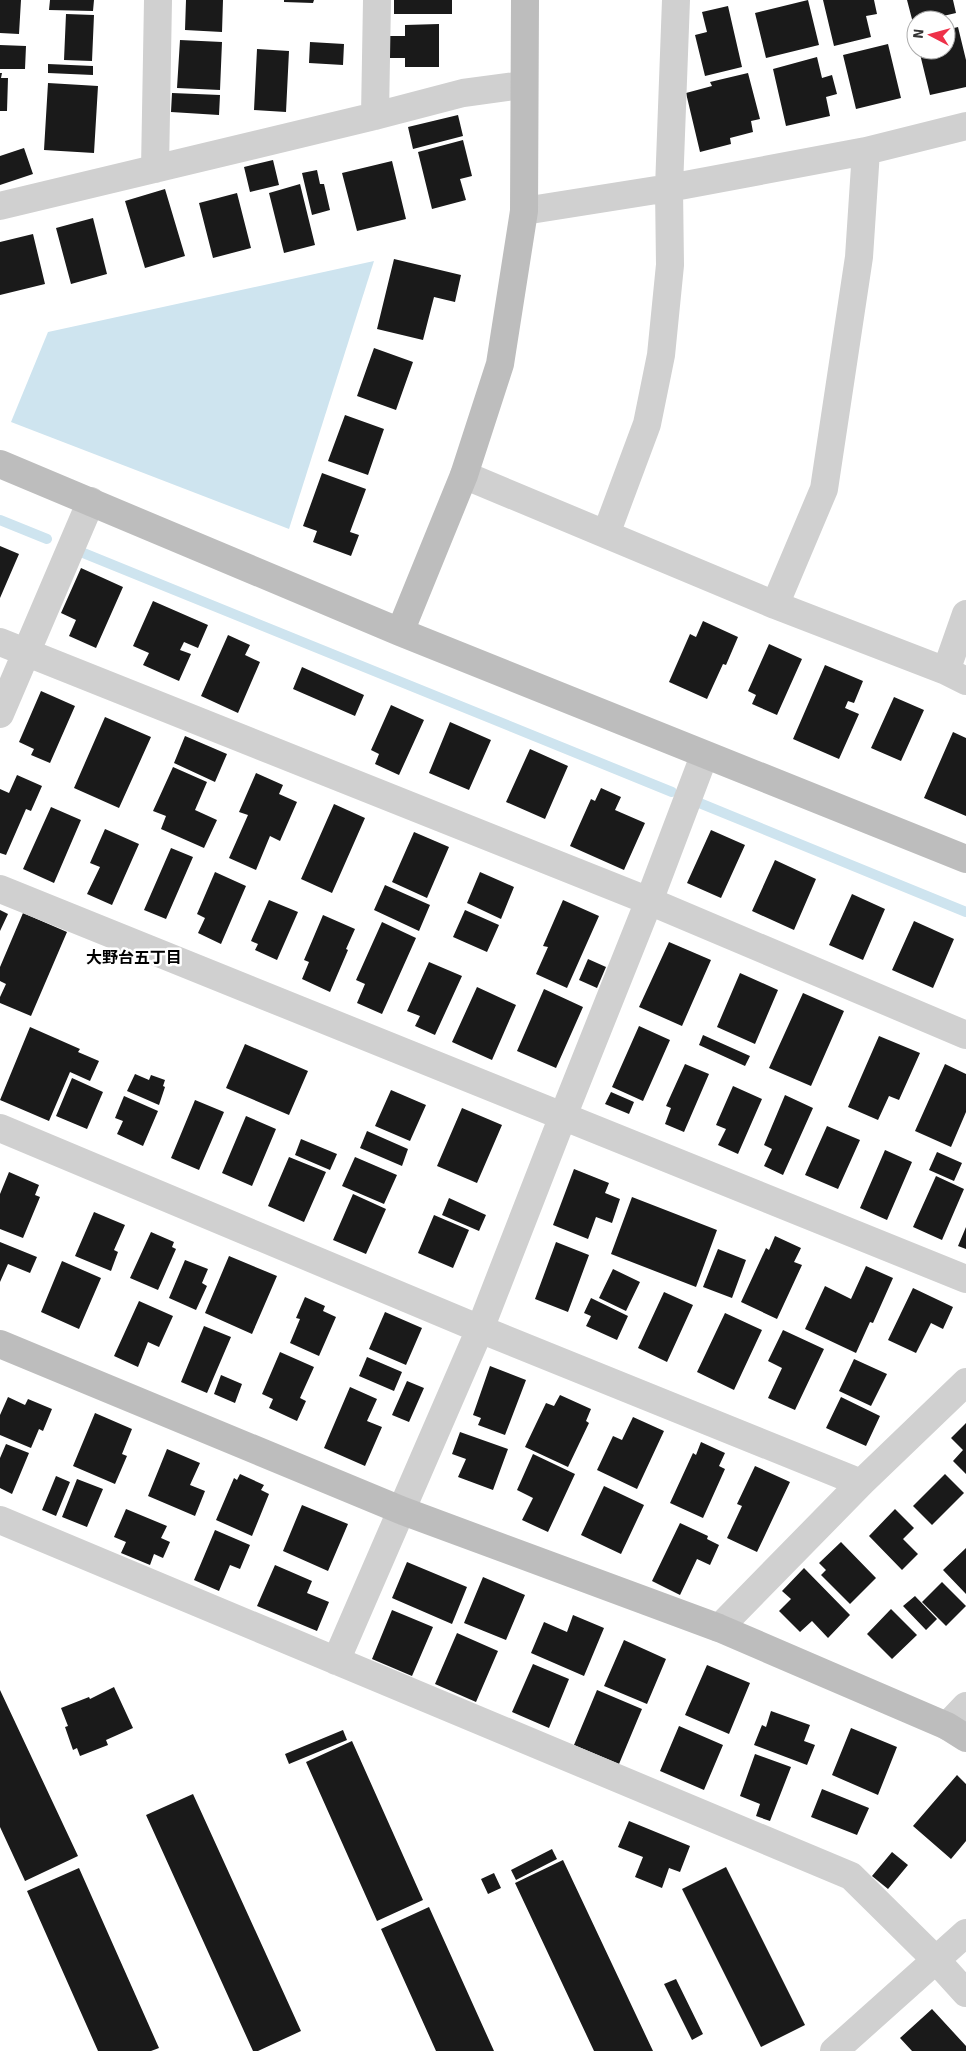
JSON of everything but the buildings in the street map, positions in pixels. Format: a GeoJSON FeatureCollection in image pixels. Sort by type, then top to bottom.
{"type":"FeatureCollection","features":[{"type":"Feature","properties":{"kind":"street"},"geometry":{"type":"LineString","coordinates":[[154,169],[158,0]]}},
{"type":"Feature","properties":{"kind":"street"},"geometry":{"type":"LineString","coordinates":[[375,116],[377,0]]}},
{"type":"Feature","properties":{"kind":"street"},"geometry":{"type":"LineString","coordinates":[[400,632],[464,475],[500,364],[524,211],[523,85],[525,0]]}},
{"type":"Feature","properties":{"kind":"street"},"geometry":{"type":"LineString","coordinates":[[606,534],[647,424],[661,355],[670,265],[669,188],[676,0]]}},
{"type":"Feature","properties":{"kind":"street"},"geometry":{"type":"LineString","coordinates":[[0,206],[463,93],[523,85]]}},
{"type":"Feature","properties":{"kind":"street"},"geometry":{"type":"LineString","coordinates":[[524,211],[669,188],[866,151],[966,126]]}},
{"type":"Feature","properties":{"kind":"street"},"geometry":{"type":"LineString","coordinates":[[776,605],[824,489],[859,257],[866,151]]}},
{"type":"Feature","properties":{"kind":"street"},"geometry":{"type":"LineString","coordinates":[[0,464],[92,501],[400,632],[704,756],[966,859]]}},
{"type":"Feature","properties":{"kind":"street"},"geometry":{"type":"LineString","coordinates":[[464,475],[776,605],[956,676],[966,614]]}},
{"type":"Feature","properties":{"kind":"street"},"geometry":{"type":"LineString","coordinates":[[0,714],[92,501]]}},
{"type":"Feature","properties":{"kind":"street"},"geometry":{"type":"LineString","coordinates":[[0,642],[649,901],[966,1035]]}},
{"type":"Feature","properties":{"kind":"street"},"geometry":{"type":"LineString","coordinates":[[336,1661],[480,1329],[649,901],[704,756]]}},
{"type":"Feature","properties":{"kind":"street"},"geometry":{"type":"LineString","coordinates":[[0,889],[966,1279]]}},
{"type":"Feature","properties":{"kind":"street"},"geometry":{"type":"LineString","coordinates":[[0,1128],[480,1329],[861,1483]]}},
{"type":"Feature","properties":{"kind":"street"},"geometry":{"type":"LineString","coordinates":[[0,1344],[403,1510],[718,1628],[956,1732],[966,1706]]}},
{"type":"Feature","properties":{"kind":"street"},"geometry":{"type":"LineString","coordinates":[[718,1628],[861,1483],[966,1382]]}},
{"type":"Feature","properties":{"kind":"street"},"geometry":{"type":"LineString","coordinates":[[0,1520],[851,1876],[936,1960],[966,1993]]}},
{"type":"Feature","properties":{"kind":"street"},"geometry":{"type":"LineString","coordinates":[[834,2051],[966,1933]]}},
{"type":"Feature","properties":{"kind":"water"},"geometry":{"type":"Polygon","coordinates":[[[374,261],[289,529],[11,422],[48,332],[374,261]]]}},
{"type":"Feature","properties":{"kind":"waterway"},"geometry":{"type":"LineString","coordinates":[[0,520],[47,539]]}},
{"type":"Feature","properties":{"kind":"waterway"},"geometry":{"type":"LineString","coordinates":[[76,550],[672,792]]}},
{"type":"Feature","properties":{"kind":"waterway"},"geometry":{"type":"LineString","coordinates":[[697,802],[966,912]]}},
{"type":"Feature","properties":{"kind":"district","name":"大野台五丁目"},"geometry":{"type":"Point","coordinates":[134,958]}}]}
